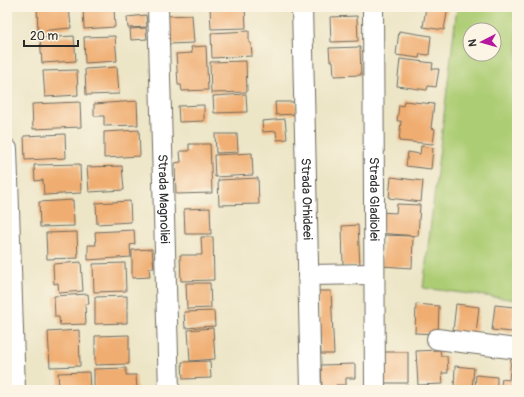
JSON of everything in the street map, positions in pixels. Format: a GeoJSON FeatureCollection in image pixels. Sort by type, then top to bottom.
{"type":"FeatureCollection","features":[{"type":"Feature","properties":{"kind":"street","name":"Strada Magnoliei"},"geometry":{"type":"LineString","coordinates":[[158,7],[169,390]]}},
{"type":"Feature","properties":{"kind":"street","name":"Strada Orhideei"},"geometry":{"type":"LineString","coordinates":[[302,7],[310,390]]}},
{"type":"Feature","properties":{"kind":"street","name":"Strada Gladiolei"},"geometry":{"type":"LineString","coordinates":[[373,7],[374,390]]}},
{"type":"Feature","properties":{"kind":"street"},"geometry":{"type":"LineString","coordinates":[[7,149],[15,390]]}},
{"type":"Feature","properties":{"kind":"street"},"geometry":{"type":"LineString","coordinates":[[308,275],[374,274]]}},
{"type":"Feature","properties":{"kind":"street"},"geometry":{"type":"LineString","coordinates":[[437,339],[517,349]]}},
{"type":"Feature","properties":{"kind":"green space"},"geometry":{"type":"Polygon","coordinates":[[[457,7],[517,7],[517,300],[423,288],[457,7]]]}},
{"type":"Feature","properties":{"kind":"building"},"geometry":{"type":"Polygon","coordinates":[[[37,7],[69,7],[71,28],[38,31],[37,7]]]}},
{"type":"Feature","properties":{"kind":"building"},"geometry":{"type":"Polygon","coordinates":[[[83,7],[114,7],[115,27],[84,29],[83,7]]]}},
{"type":"Feature","properties":{"kind":"building"},"geometry":{"type":"Polygon","coordinates":[[[210,7],[245,7],[246,28],[211,29],[210,7]]]}},
{"type":"Feature","properties":{"kind":"building"},"geometry":{"type":"Polygon","coordinates":[[[426,7],[448,7],[444,30],[423,27],[426,7]]]}},
{"type":"Feature","properties":{"kind":"building"},"geometry":{"type":"Polygon","coordinates":[[[146,15],[147,27],[128,28],[127,17],[146,15]]]}},
{"type":"Feature","properties":{"kind":"building"},"geometry":{"type":"Polygon","coordinates":[[[192,15],[194,43],[169,44],[167,16],[192,15]]]}},
{"type":"Feature","properties":{"kind":"building"},"geometry":{"type":"Polygon","coordinates":[[[357,16],[358,41],[331,42],[330,17],[357,16]]]}},
{"type":"Feature","properties":{"kind":"building"},"geometry":{"type":"Polygon","coordinates":[[[146,28],[147,39],[131,40],[130,29],[146,28]]]}},
{"type":"Feature","properties":{"kind":"building"},"geometry":{"type":"Polygon","coordinates":[[[249,31],[249,43],[251,43],[252,56],[212,58],[211,33],[249,31]]]}},
{"type":"Feature","properties":{"kind":"building"},"geometry":{"type":"Polygon","coordinates":[[[399,31],[431,36],[429,55],[420,54],[419,58],[396,55],[399,31]]]}},
{"type":"Feature","properties":{"kind":"building"},"geometry":{"type":"Polygon","coordinates":[[[74,36],[76,61],[42,63],[40,38],[74,36]]]}},
{"type":"Feature","properties":{"kind":"building"},"geometry":{"type":"Polygon","coordinates":[[[115,36],[117,61],[85,63],[84,37],[115,36]]]}},
{"type":"Feature","properties":{"kind":"building"},"geometry":{"type":"Polygon","coordinates":[[[206,46],[208,90],[182,91],[181,85],[178,85],[176,54],[192,53],[191,47],[206,46]]]}},
{"type":"Feature","properties":{"kind":"building"},"geometry":{"type":"Polygon","coordinates":[[[360,47],[361,75],[334,76],[333,61],[330,61],[329,48],[360,47]]]}},
{"type":"Feature","properties":{"kind":"building"},"geometry":{"type":"Polygon","coordinates":[[[400,59],[433,63],[432,69],[439,69],[436,87],[428,86],[427,90],[397,86],[400,59]]]}},
{"type":"Feature","properties":{"kind":"building"},"geometry":{"type":"Polygon","coordinates":[[[246,61],[247,92],[211,93],[210,62],[246,61]]]}},
{"type":"Feature","properties":{"kind":"building"},"geometry":{"type":"Polygon","coordinates":[[[117,67],[119,94],[86,95],[85,69],[117,67]]]}},
{"type":"Feature","properties":{"kind":"building"},"geometry":{"type":"Polygon","coordinates":[[[77,70],[78,95],[45,97],[43,71],[77,70]]]}},
{"type":"Feature","properties":{"kind":"building"},"geometry":{"type":"Polygon","coordinates":[[[246,94],[247,112],[214,113],[213,96],[246,94]]]}},
{"type":"Feature","properties":{"kind":"building"},"geometry":{"type":"Polygon","coordinates":[[[137,101],[138,125],[104,126],[104,116],[94,116],[94,104],[137,101]]]}},
{"type":"Feature","properties":{"kind":"building"},"geometry":{"type":"Polygon","coordinates":[[[404,101],[434,104],[431,128],[435,129],[433,144],[399,141],[401,121],[397,121],[399,105],[403,106],[404,101]]]}},
{"type":"Feature","properties":{"kind":"building"},"geometry":{"type":"Polygon","coordinates":[[[80,102],[81,127],[33,129],[32,104],[80,102]]]}},
{"type":"Feature","properties":{"kind":"building"},"geometry":{"type":"Polygon","coordinates":[[[275,102],[296,102],[297,114],[276,115],[275,102]]]}},
{"type":"Feature","properties":{"kind":"building"},"geometry":{"type":"Polygon","coordinates":[[[204,105],[204,121],[179,122],[178,106],[204,105]]]}},
{"type":"Feature","properties":{"kind":"building"},"geometry":{"type":"Polygon","coordinates":[[[285,119],[287,139],[277,140],[276,131],[263,132],[262,121],[285,119]]]}},
{"type":"Feature","properties":{"kind":"building"},"geometry":{"type":"Polygon","coordinates":[[[139,130],[140,156],[104,158],[104,132],[139,130]]]}},
{"type":"Feature","properties":{"kind":"building"},"geometry":{"type":"Polygon","coordinates":[[[65,134],[66,158],[25,160],[24,136],[65,134]]]}},
{"type":"Feature","properties":{"kind":"building"},"geometry":{"type":"Polygon","coordinates":[[[215,134],[237,134],[238,152],[216,153],[215,134]]]}},
{"type":"Feature","properties":{"kind":"building"},"geometry":{"type":"Polygon","coordinates":[[[189,144],[210,144],[212,193],[176,194],[175,163],[181,162],[180,151],[189,151],[189,144]]]}},
{"type":"Feature","properties":{"kind":"building"},"geometry":{"type":"Polygon","coordinates":[[[421,146],[433,148],[431,169],[406,166],[408,152],[420,154],[421,146]]]}},
{"type":"Feature","properties":{"kind":"building"},"geometry":{"type":"Polygon","coordinates":[[[252,153],[253,175],[215,177],[214,155],[252,153]]]}},
{"type":"Feature","properties":{"kind":"building"},"geometry":{"type":"Polygon","coordinates":[[[80,164],[81,193],[44,195],[43,180],[35,181],[34,165],[80,164]]]}},
{"type":"Feature","properties":{"kind":"building"},"geometry":{"type":"Polygon","coordinates":[[[122,166],[124,190],[89,192],[87,167],[122,166]]]}},
{"type":"Feature","properties":{"kind":"building"},"geometry":{"type":"Polygon","coordinates":[[[391,177],[423,181],[421,202],[389,198],[391,177]]]}},
{"type":"Feature","properties":{"kind":"building"},"geometry":{"type":"Polygon","coordinates":[[[258,178],[259,204],[219,205],[218,180],[258,178]]]}},
{"type":"Feature","properties":{"kind":"building"},"geometry":{"type":"Polygon","coordinates":[[[73,200],[74,226],[40,227],[39,202],[73,200]]]}},
{"type":"Feature","properties":{"kind":"building"},"geometry":{"type":"Polygon","coordinates":[[[130,201],[131,222],[97,224],[96,203],[130,201]]]}},
{"type":"Feature","properties":{"kind":"building"},"geometry":{"type":"Polygon","coordinates":[[[397,204],[420,205],[418,236],[377,233],[379,212],[396,213],[397,204]]]}},
{"type":"Feature","properties":{"kind":"building"},"geometry":{"type":"Polygon","coordinates":[[[210,208],[211,234],[185,234],[184,209],[210,208]]]}},
{"type":"Feature","properties":{"kind":"building"},"geometry":{"type":"Polygon","coordinates":[[[358,225],[360,266],[343,266],[342,226],[358,225]]]}},
{"type":"Feature","properties":{"kind":"building"},"geometry":{"type":"Polygon","coordinates":[[[134,230],[135,244],[130,245],[131,257],[88,260],[88,245],[96,245],[95,232],[134,230]]]}},
{"type":"Feature","properties":{"kind":"building"},"geometry":{"type":"Polygon","coordinates":[[[77,232],[78,258],[47,259],[46,233],[77,232]]]}},
{"type":"Feature","properties":{"kind":"building"},"geometry":{"type":"Polygon","coordinates":[[[383,235],[413,236],[412,268],[382,266],[383,235]]]}},
{"type":"Feature","properties":{"kind":"building"},"geometry":{"type":"Polygon","coordinates":[[[201,237],[213,237],[214,280],[181,281],[180,255],[202,255],[201,237]]]}},
{"type":"Feature","properties":{"kind":"building"},"geometry":{"type":"Polygon","coordinates":[[[152,249],[154,268],[149,268],[150,277],[132,278],[132,250],[152,249]]]}},
{"type":"Feature","properties":{"kind":"building"},"geometry":{"type":"Polygon","coordinates":[[[81,262],[83,291],[59,293],[58,283],[54,284],[53,264],[81,262]]]}},
{"type":"Feature","properties":{"kind":"building"},"geometry":{"type":"Polygon","coordinates":[[[125,263],[126,291],[94,292],[93,264],[125,263]]]}},
{"type":"Feature","properties":{"kind":"building"},"geometry":{"type":"Polygon","coordinates":[[[186,283],[210,283],[211,308],[187,309],[186,283]]]}},
{"type":"Feature","properties":{"kind":"building"},"geometry":{"type":"Polygon","coordinates":[[[318,291],[331,291],[334,354],[321,354],[318,291]]]}},
{"type":"Feature","properties":{"kind":"building"},"geometry":{"type":"Polygon","coordinates":[[[88,294],[89,304],[85,304],[86,324],[60,325],[59,317],[55,317],[54,296],[88,294]]]}},
{"type":"Feature","properties":{"kind":"building"},"geometry":{"type":"Polygon","coordinates":[[[127,296],[127,323],[95,324],[95,297],[127,296]]]}},
{"type":"Feature","properties":{"kind":"building"},"geometry":{"type":"Polygon","coordinates":[[[416,304],[439,306],[438,334],[415,333],[416,304]]]}},
{"type":"Feature","properties":{"kind":"building"},"geometry":{"type":"Polygon","coordinates":[[[456,304],[479,307],[476,334],[453,331],[456,304]]]}},
{"type":"Feature","properties":{"kind":"building"},"geometry":{"type":"Polygon","coordinates":[[[495,305],[514,307],[512,332],[492,330],[495,305]]]}},
{"type":"Feature","properties":{"kind":"building"},"geometry":{"type":"Polygon","coordinates":[[[214,311],[215,326],[185,328],[184,312],[214,311]]]}},
{"type":"Feature","properties":{"kind":"building"},"geometry":{"type":"Polygon","coordinates":[[[213,328],[215,359],[190,361],[188,330],[213,328]]]}},
{"type":"Feature","properties":{"kind":"building"},"geometry":{"type":"Polygon","coordinates":[[[79,330],[80,366],[50,367],[48,332],[79,330]]]}},
{"type":"Feature","properties":{"kind":"building"},"geometry":{"type":"Polygon","coordinates":[[[129,335],[129,364],[95,365],[95,336],[129,335]]]}},
{"type":"Feature","properties":{"kind":"building"},"geometry":{"type":"Polygon","coordinates":[[[440,350],[441,356],[447,356],[448,373],[442,373],[443,384],[418,385],[416,351],[440,350]]]}},
{"type":"Feature","properties":{"kind":"building"},"geometry":{"type":"Polygon","coordinates":[[[384,352],[408,352],[408,383],[384,383],[384,352]]]}},
{"type":"Feature","properties":{"kind":"building"},"geometry":{"type":"Polygon","coordinates":[[[511,358],[517,359],[517,390],[500,390],[502,379],[509,380],[511,358]]]}},
{"type":"Feature","properties":{"kind":"building"},"geometry":{"type":"Polygon","coordinates":[[[210,361],[211,378],[183,379],[182,362],[210,361]]]}},
{"type":"Feature","properties":{"kind":"building"},"geometry":{"type":"Polygon","coordinates":[[[355,364],[355,378],[346,378],[346,385],[336,385],[337,390],[322,390],[321,365],[355,364]]]}},
{"type":"Feature","properties":{"kind":"building"},"geometry":{"type":"Polygon","coordinates":[[[455,366],[474,368],[472,390],[454,390],[455,366]]]}},
{"type":"Feature","properties":{"kind":"building"},"geometry":{"type":"Polygon","coordinates":[[[126,368],[126,375],[136,375],[137,390],[94,390],[94,369],[126,368]]]}},
{"type":"Feature","properties":{"kind":"building"},"geometry":{"type":"Polygon","coordinates":[[[89,372],[90,390],[59,389],[58,373],[89,372]]]}},
{"type":"Feature","properties":{"kind":"building"},"geometry":{"type":"Polygon","coordinates":[[[476,375],[497,377],[497,390],[475,390],[476,375]]]}},
{"type":"Feature","properties":{"kind":"building"},"geometry":{"type":"Polygon","coordinates":[[[212,387],[213,390],[195,390],[195,388],[212,387]]]}}]}
